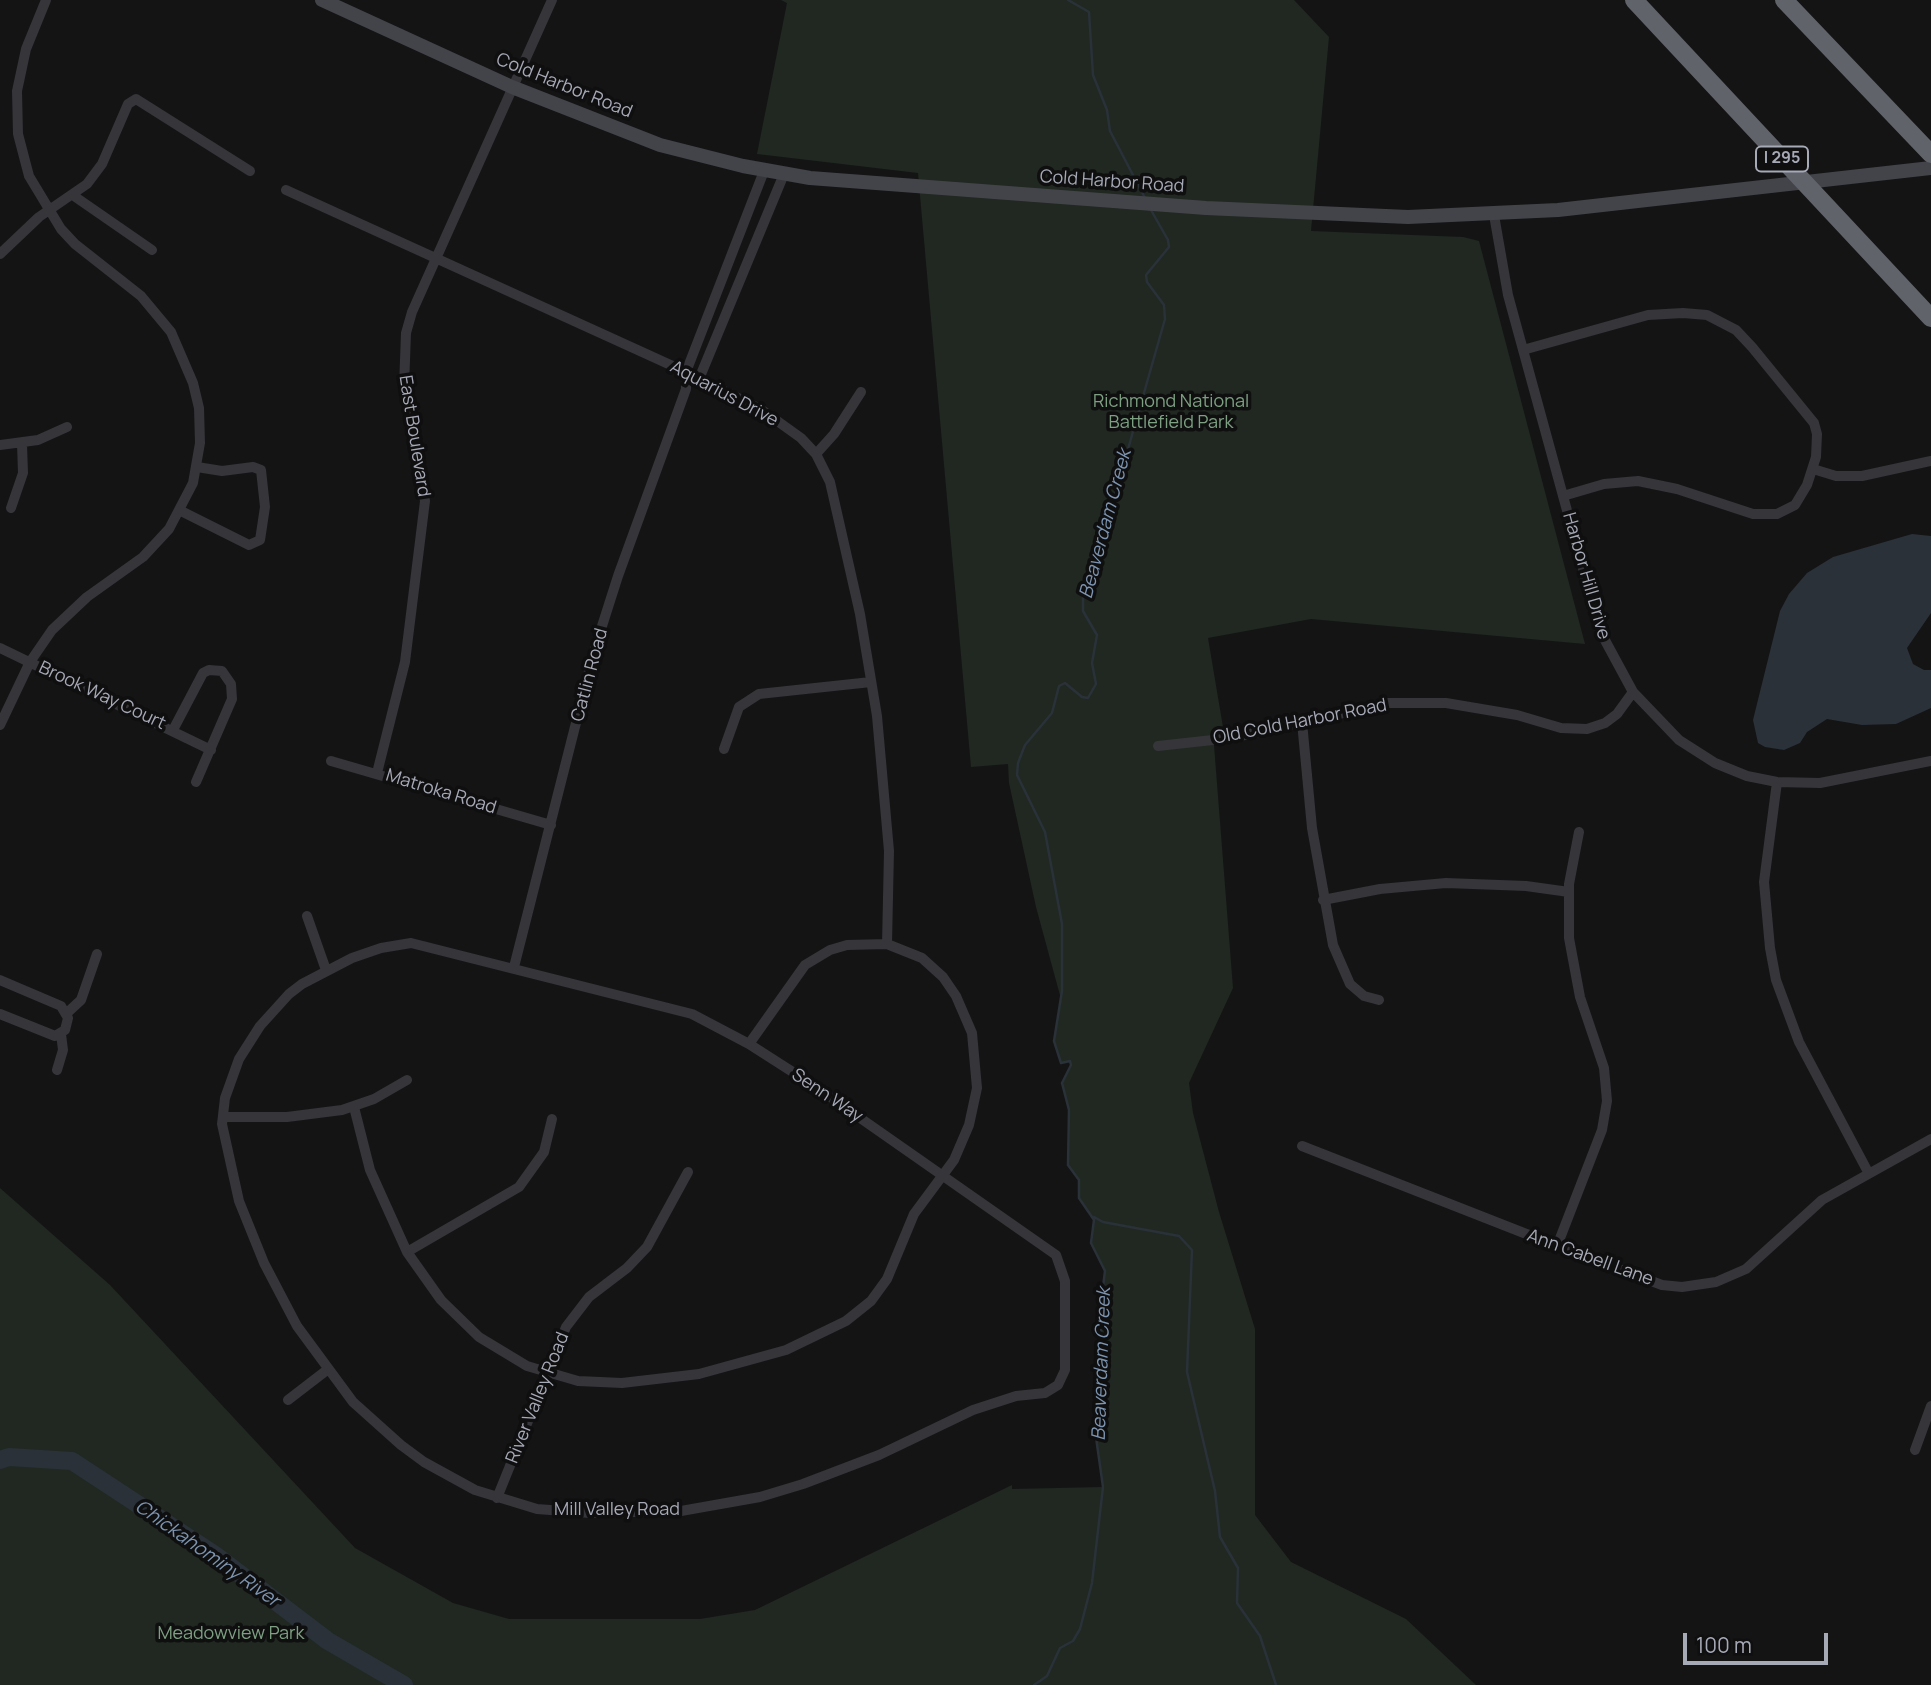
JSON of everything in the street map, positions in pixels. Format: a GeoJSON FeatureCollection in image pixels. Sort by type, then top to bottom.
{"type":"FeatureCollection","features":[{"type":"Feature","properties":{"kind":"highway","name":"I 295"},"geometry":{"type":"LineString","coordinates":[[1634,0],[1931,318]]}},
{"type":"Feature","properties":{"kind":"highway"},"geometry":{"type":"LineString","coordinates":[[1784,0],[1931,154]]}},
{"type":"Feature","properties":{"kind":"main road","name":"Cold Harbor Road"},"geometry":{"type":"LineString","coordinates":[[322,0],[512,87],[660,145],[784,174],[920,188],[1206,208],[1408,217],[1494,215],[1931,168]]}},
{"type":"Feature","properties":{"kind":"street"},"geometry":{"type":"LineString","coordinates":[[0,725],[30,662],[66,615],[144,557],[163,537],[181,511],[197,467],[200,443],[199,408],[188,367],[171,332],[141,296],[75,244],[47,211],[29,176],[17,113],[17,91],[26,49],[46,0]]}},
{"type":"Feature","properties":{"kind":"street","name":"East Boulevard"},"geometry":{"type":"LineString","coordinates":[[377,773],[405,662],[425,501],[404,387],[403,351],[412,312],[552,0]]}},
{"type":"Feature","properties":{"kind":"street"},"geometry":{"type":"LineString","coordinates":[[0,254],[47,211],[74,196],[102,164],[128,104],[136,99],[250,172]]}},
{"type":"Feature","properties":{"kind":"street","name":"Catlin Road"},"geometry":{"type":"LineString","coordinates":[[514,967],[610,600],[663,446],[686,389],[686,372],[764,171]]}},
{"type":"Feature","properties":{"kind":"street"},"geometry":{"type":"LineString","coordinates":[[686,389],[699,379],[784,174]]}},
{"type":"Feature","properties":{"kind":"street","name":"Aquarius Drive"},"geometry":{"type":"LineString","coordinates":[[286,190],[686,372],[782,423],[816,454],[830,482],[860,614],[877,716],[888,851],[887,944]]}},
{"type":"Feature","properties":{"kind":"street"},"geometry":{"type":"LineString","coordinates":[[74,196],[152,250]]}},
{"type":"Feature","properties":{"kind":"street","name":"Harbor Hill Drive"},"geometry":{"type":"LineString","coordinates":[[1494,215],[1508,295],[1601,631],[1618,670],[1633,692],[1661,725],[1697,752],[1735,772],[1777,782],[1819,783],[1931,761]]}},
{"type":"Feature","properties":{"kind":"street"},"geometry":{"type":"LineString","coordinates":[[1523,350],[1648,315],[1707,315],[1736,330],[1814,423],[1817,434],[1813,469],[1795,505],[1785,512],[1753,514],[1677,489],[1638,481],[1604,484],[1563,496]]}},
{"type":"Feature","properties":{"kind":"street"},"geometry":{"type":"LineString","coordinates":[[816,454],[834,434],[862,392]]}},
{"type":"Feature","properties":{"kind":"street"},"geometry":{"type":"LineString","coordinates":[[0,445],[22,444],[67,427]]}},
{"type":"Feature","properties":{"kind":"street"},"geometry":{"type":"LineString","coordinates":[[12,508],[23,473],[22,444]]}},
{"type":"Feature","properties":{"kind":"street"},"geometry":{"type":"LineString","coordinates":[[1813,469],[1836,476],[1862,477],[1931,461]]}},
{"type":"Feature","properties":{"kind":"street"},"geometry":{"type":"LineString","coordinates":[[181,511],[249,545],[260,540],[265,507],[261,470],[253,467],[222,471],[197,467]]}},
{"type":"Feature","properties":{"kind":"street","name":"Brook Way Court"},"geometry":{"type":"LineString","coordinates":[[0,648],[211,750]]}},
{"type":"Feature","properties":{"kind":"street","name":"Brook Way Court"},"geometry":{"type":"LineString","coordinates":[[173,730],[204,674],[209,670],[222,671],[231,684],[232,699],[195,782]]}},
{"type":"Feature","properties":{"kind":"street"},"geometry":{"type":"LineString","coordinates":[[724,749],[739,707],[759,694],[871,682]]}},
{"type":"Feature","properties":{"kind":"street","name":"Old Cold Harbor Road"},"geometry":{"type":"LineString","coordinates":[[1158,746],[1231,738],[1371,706],[1417,702],[1477,707],[1561,728],[1587,729],[1605,723],[1617,713],[1633,692]]}},
{"type":"Feature","properties":{"kind":"street"},"geometry":{"type":"LineString","coordinates":[[1302,722],[1312,828],[1333,945],[1347,979],[1364,996],[1379,1000]]}},
{"type":"Feature","properties":{"kind":"street","name":"Matroka Road"},"geometry":{"type":"LineString","coordinates":[[331,761],[551,825]]}},
{"type":"Feature","properties":{"kind":"street"},"geometry":{"type":"LineString","coordinates":[[1777,782],[1764,882],[1767,926],[1776,980],[1799,1042],[1868,1172]]}},
{"type":"Feature","properties":{"kind":"street"},"geometry":{"type":"LineString","coordinates":[[1557,1246],[1602,1130],[1607,1101],[1604,1068],[1573,968],[1569,938],[1569,892],[1579,832]]}},
{"type":"Feature","properties":{"kind":"street"},"geometry":{"type":"LineString","coordinates":[[1323,900],[1381,889],[1446,883],[1526,886],[1569,892]]}},
{"type":"Feature","properties":{"kind":"street"},"geometry":{"type":"LineString","coordinates":[[307,916],[326,970]]}},
{"type":"Feature","properties":{"kind":"street","name":"Mill Valley Road"},"geometry":{"type":"LineString","coordinates":[[514,967],[411,943],[381,947],[326,970],[289,995],[260,1026],[231,1076],[223,1117],[230,1166],[250,1230],[280,1295],[327,1370],[360,1409],[401,1445],[449,1477],[496,1498],[558,1512],[633,1514],[717,1506],[803,1484],[878,1455],[996,1401],[1051,1391],[1063,1379],[1065,1370],[1064,1316]]}},
{"type":"Feature","properties":{"kind":"street"},"geometry":{"type":"LineString","coordinates":[[354,1107],[370,1170],[407,1252],[441,1300],[478,1337],[507,1357],[547,1374],[600,1383],[668,1378],[731,1367],[815,1337],[857,1314],[879,1292],[894,1264],[907,1227],[962,1142],[974,1107],[978,1066],[972,1033],[956,996],[933,966],[909,951],[887,944],[847,945],[811,961],[794,976],[749,1044]]}},
{"type":"Feature","properties":{"kind":"street"},"geometry":{"type":"LineString","coordinates":[[67,1013],[81,1000],[97,954]]}},
{"type":"Feature","properties":{"kind":"street","name":"Senn Way"},"geometry":{"type":"LineString","coordinates":[[514,967],[692,1014],[749,1044],[1056,1255],[1064,1272],[1064,1316]]}},
{"type":"Feature","properties":{"kind":"street"},"geometry":{"type":"LineString","coordinates":[[0,980],[61,1006],[67,1013],[68,1024],[61,1034],[63,1050],[57,1070]]}},
{"type":"Feature","properties":{"kind":"street"},"geometry":{"type":"LineString","coordinates":[[0,1014],[49,1035],[61,1034]]}},
{"type":"Feature","properties":{"kind":"street"},"geometry":{"type":"LineString","coordinates":[[223,1117],[286,1118],[354,1107],[407,1080]]}},
{"type":"Feature","properties":{"kind":"street"},"geometry":{"type":"LineString","coordinates":[[407,1252],[519,1187],[544,1152],[552,1119]]}},
{"type":"Feature","properties":{"kind":"street","name":"Ann Cabell Lane"},"geometry":{"type":"LineString","coordinates":[[1302,1146],[1662,1285],[1682,1287],[1716,1282],[1760,1259],[1807,1211],[1868,1172],[1931,1139]]}},
{"type":"Feature","properties":{"kind":"street","name":"River Valley Road"},"geometry":{"type":"LineString","coordinates":[[496,1498],[558,1343],[577,1311],[647,1247],[688,1172]]}},
{"type":"Feature","properties":{"kind":"street"},"geometry":{"type":"LineString","coordinates":[[288,1400],[327,1370]]}},
{"type":"Feature","properties":{"kind":"street"},"geometry":{"type":"LineString","coordinates":[[1915,1450],[1931,1406]]}},
{"type":"Feature","properties":{"kind":"green space","name":"Richmond National Battlefield Park"},"geometry":{"type":"Polygon","coordinates":[[[781,0],[1294,0],[1329,37],[1311,231],[1463,237],[1479,241],[1585,644],[1311,619],[1208,638],[1224,733],[1214,745],[1233,988],[1189,1083],[1193,1113],[1219,1212],[1255,1329],[1255,1515],[1291,1562],[1406,1619],[1476,1685],[0,1685],[0,1188],[110,1285],[355,1548],[453,1603],[509,1619],[700,1619],[755,1610],[1012,1485],[1012,1489],[1103,1487],[1095,1430],[1103,1392],[1099,1339],[1106,1310],[1102,1295],[1105,1271],[1091,1243],[1094,1220],[1080,1198],[1079,1180],[1068,1165],[1069,1110],[1062,1083],[1071,1065],[1069,1061],[1061,1063],[1054,1041],[1061,999],[1036,907],[1009,783],[1008,764],[971,767],[918,173],[757,154],[787,3],[781,0]]]}},
{"type":"Feature","properties":{"kind":"shaded area"},"geometry":{"type":"Polygon","coordinates":[[[1912,534],[1931,536],[1931,613],[1907,648],[1913,664],[1924,670],[1931,670],[1931,708],[1896,724],[1862,725],[1827,719],[1807,732],[1800,743],[1784,750],[1758,743],[1753,720],[1780,611],[1789,594],[1807,573],[1833,557],[1912,534]]]}},
{"type":"Feature","properties":{"kind":"waterway","name":"Beaverdam Creek"},"geometry":{"type":"LineString","coordinates":[[1068,0],[1089,12],[1093,75],[1107,110],[1110,131],[1145,198]]}},
{"type":"Feature","properties":{"kind":"waterway","name":"Beaverdam Creek"},"geometry":{"type":"LineString","coordinates":[[1034,1685],[1047,1676],[1060,1648],[1073,1641],[1080,1629],[1092,1583],[1103,1487],[1095,1430],[1103,1392],[1099,1339],[1106,1310],[1102,1295],[1105,1271],[1091,1243],[1094,1220],[1079,1198],[1079,1180],[1068,1165],[1069,1110],[1062,1083],[1071,1065],[1070,1061],[1061,1063],[1054,1041],[1062,991],[1062,924],[1045,832],[1017,775],[1018,763],[1025,745],[1052,713],[1059,686],[1065,683],[1082,697],[1088,698],[1096,684],[1092,663],[1097,635],[1083,611],[1083,596],[1092,576],[1165,319],[1164,305],[1147,282],[1146,275],[1169,247],[1168,240],[1151,210]]}},
{"type":"Feature","properties":{"kind":"waterway"},"geometry":{"type":"LineString","coordinates":[[1094,1217],[1103,1222],[1179,1236],[1192,1250],[1187,1372],[1215,1491],[1220,1537],[1238,1568],[1237,1603],[1260,1636],[1276,1685]]}},
{"type":"Feature","properties":{"kind":"waterway","name":"Chickahominy River"},"geometry":{"type":"LineString","coordinates":[[0,1460],[9,1457],[72,1461],[215,1555],[328,1641],[404,1685]]}},
{"type":"Feature","properties":{"kind":"park label","name":"Meadowview Park"},"geometry":{"type":"Point","coordinates":[231,1634]}}]}
